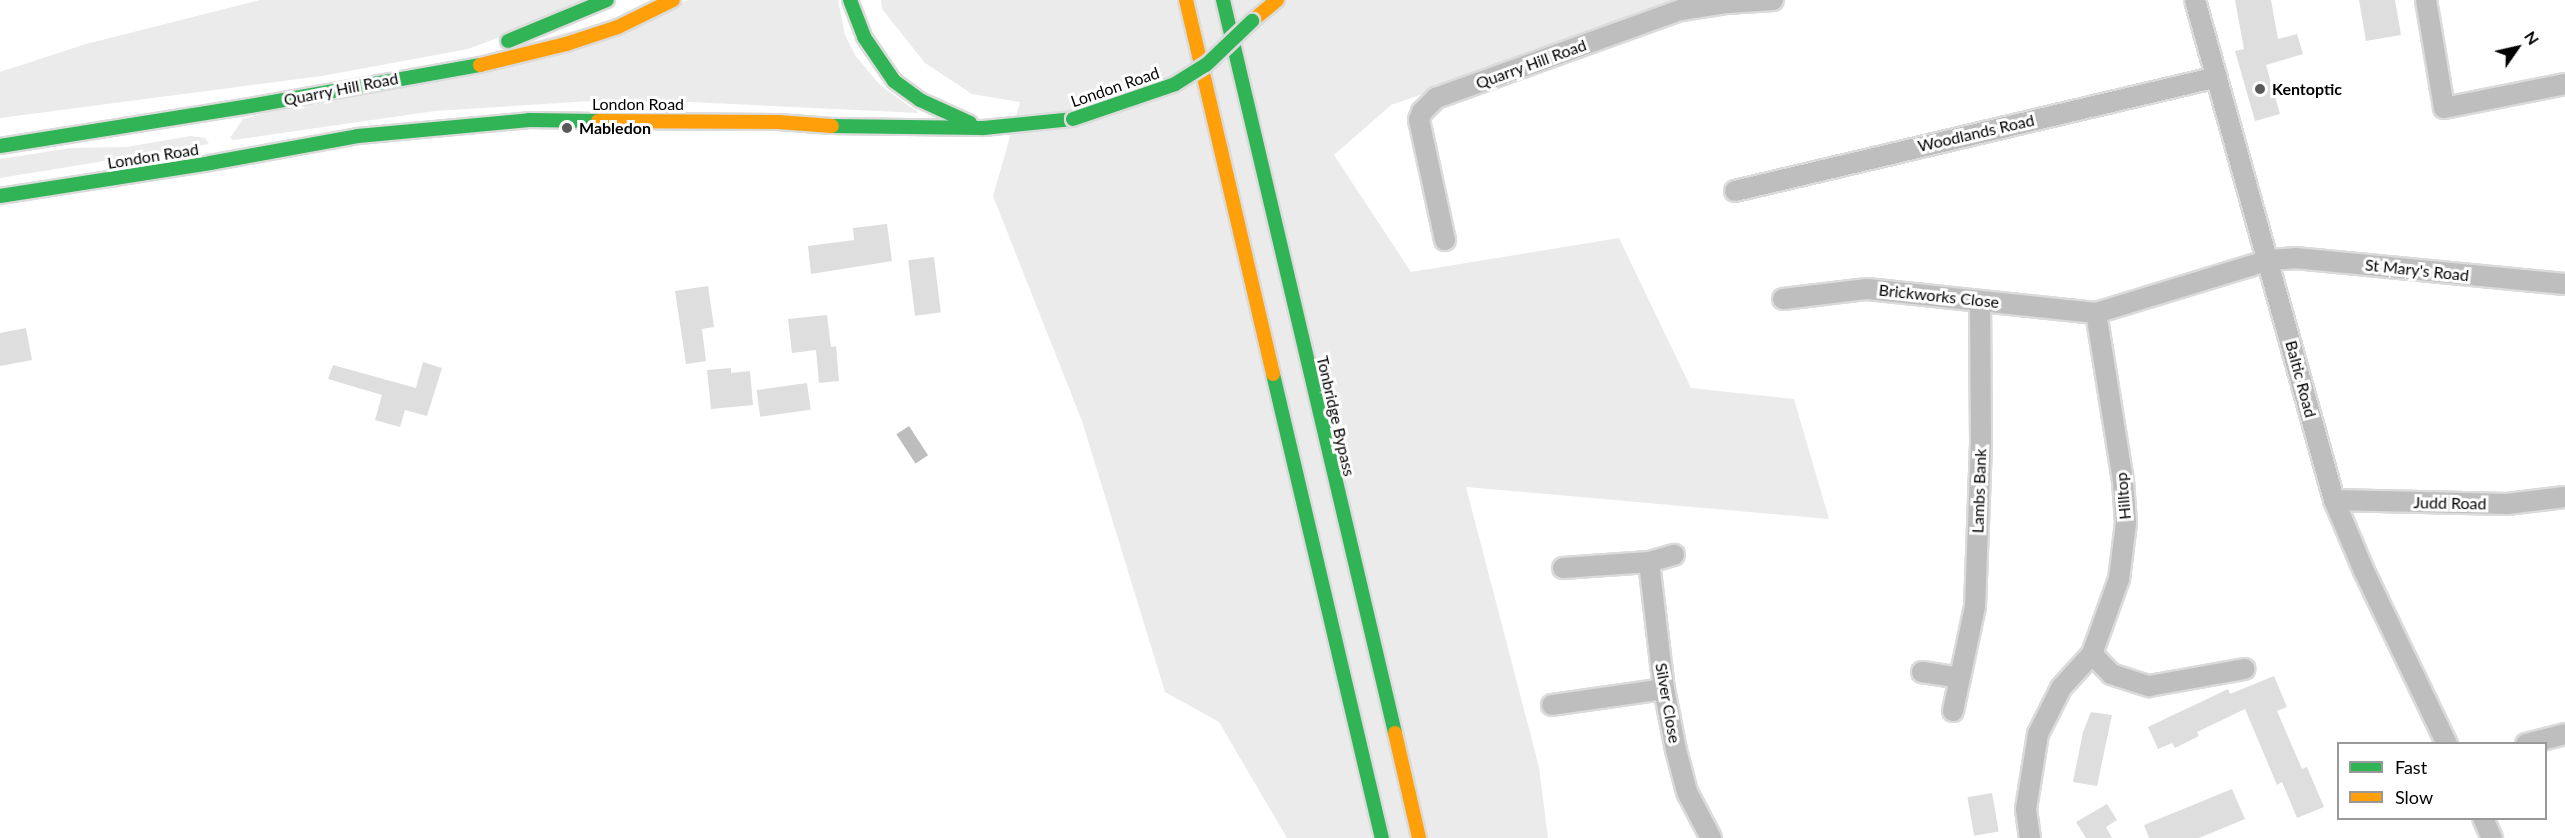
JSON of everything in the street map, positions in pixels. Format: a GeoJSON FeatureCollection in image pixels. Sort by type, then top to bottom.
{"type":"FeatureCollection","features":[{"type":"Feature","properties":{"kind":"highway"},"geometry":{"type":"LineString","coordinates":[[434,71],[607,0]]}},
{"type":"Feature","properties":{"kind":"highway","name":"Quarry Hill Road"},"geometry":{"type":"LineString","coordinates":[[0,146],[250,106],[434,71],[491,63],[566,44],[618,27],[673,0]]}},
{"type":"Feature","properties":{"kind":"highway"},"geometry":{"type":"LineString","coordinates":[[850,0],[855,19],[876,59],[894,81],[920,100],[983,128]]}},
{"type":"Feature","properties":{"kind":"highway"},"geometry":{"type":"LineString","coordinates":[[855,0],[855,19]]}},
{"type":"Feature","properties":{"kind":"highway"},"geometry":{"type":"LineString","coordinates":[[1186,0],[1382,838]]}},
{"type":"Feature","properties":{"kind":"highway","name":"Tonbridge Bypass"},"geometry":{"type":"LineString","coordinates":[[1223,0],[1419,838]]}},
{"type":"Feature","properties":{"kind":"highway"},"geometry":{"type":"LineString","coordinates":[[1252,21],[1263,0]]}},
{"type":"Feature","properties":{"kind":"highway"},"geometry":{"type":"LineString","coordinates":[[1252,21],[1277,0]]}},
{"type":"Feature","properties":{"kind":"highway","name":"London Road"},"geometry":{"type":"LineString","coordinates":[[0,196],[198,165],[358,136],[529,120],[778,122],[823,126],[983,128],[1073,119],[1146,96],[1175,84],[1206,65],[1252,21]]}},
{"type":"Feature","properties":{"kind":"street","name":"Quarry Hill Road"},"geometry":{"type":"LineString","coordinates":[[1445,240],[1419,120],[1422,112],[1436,98],[1681,10],[1726,1],[1773,0]]}},
{"type":"Feature","properties":{"kind":"street","name":"Baltic Road"},"geometry":{"type":"LineString","coordinates":[[2195,0],[2334,500],[2364,571],[2446,742]]}},
{"type":"Feature","properties":{"kind":"street"},"geometry":{"type":"LineString","coordinates":[[2426,0],[2445,108],[2565,84]]}},
{"type":"Feature","properties":{"kind":"street","name":"Woodlands Road"},"geometry":{"type":"LineString","coordinates":[[1736,190],[2217,77]]}},
{"type":"Feature","properties":{"kind":"street","name":"St Mary's Road"},"geometry":{"type":"LineString","coordinates":[[2269,260],[2295,258],[2565,284]]}},
{"type":"Feature","properties":{"kind":"street"},"geometry":{"type":"LineString","coordinates":[[2096,313],[2269,260]]}},
{"type":"Feature","properties":{"kind":"street","name":"Brickworks Close"},"geometry":{"type":"LineString","coordinates":[[1783,299],[1867,289],[2096,313]]}},
{"type":"Feature","properties":{"kind":"street","name":"Lambs Bank"},"geometry":{"type":"LineString","coordinates":[[1953,711],[1975,607],[1981,441],[1980,302]]}},
{"type":"Feature","properties":{"kind":"street","name":"Hilltop"},"geometry":{"type":"LineString","coordinates":[[2030,838],[2026,809],[2038,734],[2061,688],[2092,654],[2119,579],[2126,523],[2122,481],[2096,313]]}},
{"type":"Feature","properties":{"kind":"street","name":"Judd Road"},"geometry":{"type":"LineString","coordinates":[[2334,500],[2507,504],[2565,497]]}},
{"type":"Feature","properties":{"kind":"street"},"geometry":{"type":"LineString","coordinates":[[1563,568],[1649,562],[1674,555]]}},
{"type":"Feature","properties":{"kind":"street","name":"Silver Close"},"geometry":{"type":"LineString","coordinates":[[1649,562],[1664,689],[1687,792],[1711,838]]}},
{"type":"Feature","properties":{"kind":"street"},"geometry":{"type":"LineString","coordinates":[[2092,654],[2111,674],[2150,686],[2244,669]]}},
{"type":"Feature","properties":{"kind":"street"},"geometry":{"type":"LineString","coordinates":[[1922,672],[1960,678]]}},
{"type":"Feature","properties":{"kind":"street"},"geometry":{"type":"LineString","coordinates":[[1552,705],[1664,689]]}},
{"type":"Feature","properties":{"kind":"street"},"geometry":{"type":"LineString","coordinates":[[2534,742],[2565,734]]}},
{"type":"Feature","properties":{"kind":"street"},"geometry":{"type":"LineString","coordinates":[[2483,820],[2492,838]]}},
{"type":"Feature","properties":{"kind":"shaded area"},"geometry":{"type":"Polygon","coordinates":[[[260,0],[589,0],[562,14],[468,49],[322,76],[0,118],[0,72],[86,44],[260,0]]]}},
{"type":"Feature","properties":{"kind":"shaded area"},"geometry":{"type":"Polygon","coordinates":[[[689,0],[838,0],[845,35],[855,55],[880,85],[919,113],[689,102],[591,101],[435,111],[233,140],[230,138],[243,119],[689,0]]]}},
{"type":"Feature","properties":{"kind":"shaded area"},"geometry":{"type":"Polygon","coordinates":[[[881,0],[1671,0],[1665,10],[1391,105],[1334,155],[1411,272],[1619,238],[1691,388],[1794,399],[1829,519],[1466,487],[1539,767],[1548,838],[1287,838],[1219,722],[1165,692],[1082,421],[993,196],[1020,102],[972,94],[925,63],[882,9],[881,0]]]}},
{"type":"Feature","properties":{"kind":"shaded area"},"geometry":{"type":"Polygon","coordinates":[[[191,136],[205,138],[209,144],[0,178],[0,159],[71,148],[126,147],[191,136]]]}},
{"type":"Feature","properties":{"kind":"shaded area"},"geometry":{"type":"Polygon","coordinates":[[[909,426],[928,455],[915,464],[896,434],[909,426]]]}},
{"type":"Feature","properties":{"kind":"building","name":"Kentoptic"},"geometry":{"type":"Polygon","coordinates":[[[2235,0],[2271,0],[2278,39],[2297,34],[2303,54],[2266,65],[2280,114],[2255,121],[2235,51],[2244,49],[2235,0]]]}},
{"type":"Feature","properties":{"kind":"building"},"geometry":{"type":"Polygon","coordinates":[[[2359,0],[2395,0],[2401,35],[2366,41],[2359,0]]]}},
{"type":"Feature","properties":{"kind":"building"},"geometry":{"type":"Polygon","coordinates":[[[887,224],[892,261],[811,274],[808,246],[854,240],[853,228],[887,224]]]}},
{"type":"Feature","properties":{"kind":"building"},"geometry":{"type":"Polygon","coordinates":[[[934,257],[941,313],[915,316],[908,260],[934,257]]]}},
{"type":"Feature","properties":{"kind":"building"},"geometry":{"type":"Polygon","coordinates":[[[708,286],[714,327],[702,329],[706,361],[686,364],[675,291],[708,286]]]}},
{"type":"Feature","properties":{"kind":"building"},"geometry":{"type":"Polygon","coordinates":[[[827,315],[831,347],[836,346],[839,381],[819,383],[816,350],[792,353],[788,319],[827,315]]]}},
{"type":"Feature","properties":{"kind":"building"},"geometry":{"type":"Polygon","coordinates":[[[26,328],[32,360],[0,366],[0,333],[26,328]]]}},
{"type":"Feature","properties":{"kind":"building"},"geometry":{"type":"Polygon","coordinates":[[[423,362],[442,368],[427,416],[405,410],[400,427],[375,420],[382,395],[328,379],[333,365],[416,388],[423,362]]]}},
{"type":"Feature","properties":{"kind":"building"},"geometry":{"type":"Polygon","coordinates":[[[731,368],[731,373],[750,371],[753,405],[711,409],[707,370],[731,368]]]}},
{"type":"Feature","properties":{"kind":"building"},"geometry":{"type":"Polygon","coordinates":[[[807,383],[811,410],[760,417],[756,390],[807,383]]]}},
{"type":"Feature","properties":{"kind":"building"},"geometry":{"type":"Polygon","coordinates":[[[2274,676],[2287,707],[2277,711],[2302,769],[2307,767],[2324,807],[2297,818],[2282,782],[2277,785],[2245,709],[2197,732],[2199,736],[2175,748],[2172,743],[2158,749],[2148,727],[2228,689],[2230,694],[2274,676]]]}},
{"type":"Feature","properties":{"kind":"building"},"geometry":{"type":"Polygon","coordinates":[[[2091,712],[2112,715],[2097,786],[2073,782],[2083,732],[2091,712]]]}},
{"type":"Feature","properties":{"kind":"building"},"geometry":{"type":"Polygon","coordinates":[[[2232,789],[2245,819],[2199,838],[2149,838],[2144,825],[2232,789]]]}},
{"type":"Feature","properties":{"kind":"building"},"geometry":{"type":"Polygon","coordinates":[[[1992,793],[1999,831],[1974,836],[1967,797],[1992,793]]]}},
{"type":"Feature","properties":{"kind":"building"},"geometry":{"type":"Polygon","coordinates":[[[2107,804],[2117,820],[2106,827],[2112,838],[2086,838],[2076,822],[2107,804]]]}},
{"type":"Feature","properties":{"kind":"traffic: fast"},"geometry":{"type":"LineString","coordinates":[[508,41],[607,0]]}},
{"type":"Feature","properties":{"kind":"traffic: fast"},"geometry":{"type":"LineString","coordinates":[[850,0],[864,37],[894,81],[920,100],[970,123]]}},
{"type":"Feature","properties":{"kind":"traffic: fast"},"geometry":{"type":"LineString","coordinates":[[1223,0],[1395,733]]}},
{"type":"Feature","properties":{"kind":"traffic: fast"},"geometry":{"type":"LineString","coordinates":[[1073,119],[1175,84],[1206,65],[1252,21]]}},
{"type":"Feature","properties":{"kind":"traffic: fast"},"geometry":{"type":"LineString","coordinates":[[0,146],[250,106],[480,65]]}},
{"type":"Feature","properties":{"kind":"traffic: fast"},"geometry":{"type":"LineString","coordinates":[[832,126],[983,128],[1073,119]]}},
{"type":"Feature","properties":{"kind":"traffic: fast"},"geometry":{"type":"LineString","coordinates":[[0,196],[210,163],[358,136],[529,120],[598,121]]}},
{"type":"Feature","properties":{"kind":"traffic: fast"},"geometry":{"type":"LineString","coordinates":[[1273,374],[1382,838]]}},
{"type":"Feature","properties":{"kind":"traffic: slow"},"geometry":{"type":"LineString","coordinates":[[480,65],[566,44],[618,27],[673,0]]}},
{"type":"Feature","properties":{"kind":"traffic: slow"},"geometry":{"type":"LineString","coordinates":[[1186,0],[1273,374]]}},
{"type":"Feature","properties":{"kind":"traffic: slow"},"geometry":{"type":"LineString","coordinates":[[1252,21],[1277,0]]}},
{"type":"Feature","properties":{"kind":"traffic: slow"},"geometry":{"type":"LineString","coordinates":[[598,121],[778,122],[832,126]]}},
{"type":"Feature","properties":{"kind":"traffic: slow"},"geometry":{"type":"LineString","coordinates":[[1395,733],[1419,838]]}},
{"type":"Feature","properties":{"kind":"place","name":"Kentoptic"},"geometry":{"type":"Point","coordinates":[2260,89]}},
{"type":"Feature","properties":{"kind":"place","name":"Mabledon"},"geometry":{"type":"Point","coordinates":[567,128]}}]}
